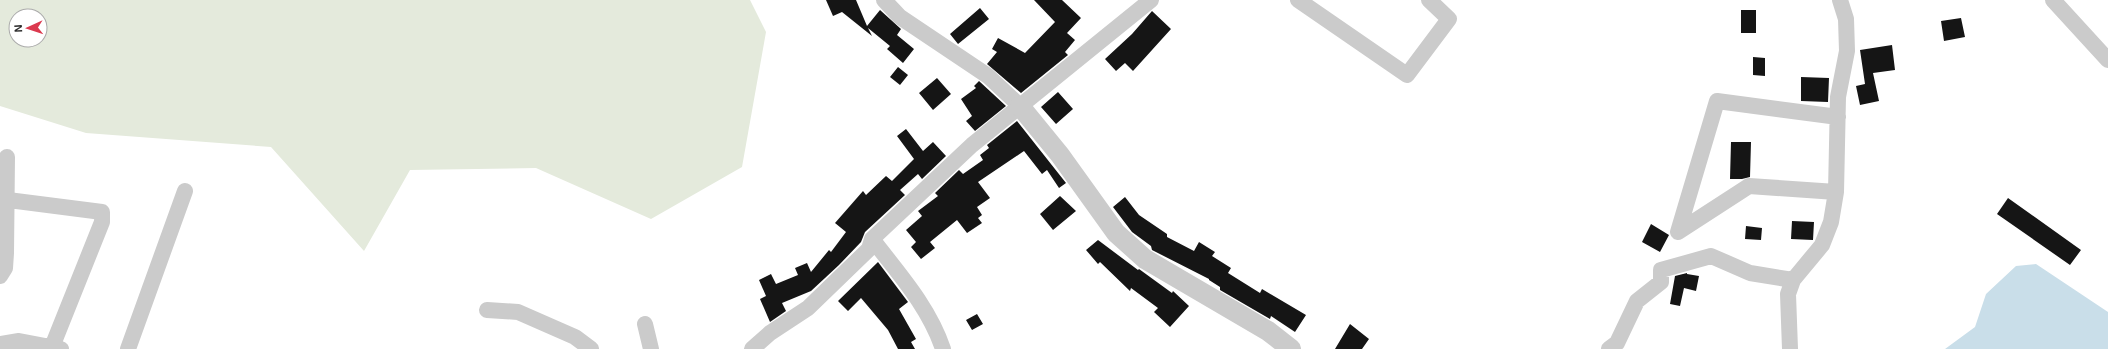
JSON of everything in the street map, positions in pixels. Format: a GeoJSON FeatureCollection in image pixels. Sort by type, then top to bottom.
{"type":"FeatureCollection","features":[{"type":"Feature","properties":{"kind":"street"},"geometry":{"type":"LineString","coordinates":[[884,0],[900,17],[988,76],[1020,106],[1060,155],[1116,233],[1145,259],[1268,331],[1291,349]]}},
{"type":"Feature","properties":{"kind":"street"},"geometry":{"type":"LineString","coordinates":[[752,349],[770,332],[808,308],[869,249],[872,239],[972,145],[1151,0]]}},
{"type":"Feature","properties":{"kind":"street"},"geometry":{"type":"LineString","coordinates":[[1298,0],[1407,75],[1449,19],[1429,0]]}},
{"type":"Feature","properties":{"kind":"street"},"geometry":{"type":"LineString","coordinates":[[1790,349],[1788,294],[1793,280],[1822,245],[1831,222],[1836,192],[1838,97],[1847,51],[1846,19],[1840,0]]}},
{"type":"Feature","properties":{"kind":"street"},"geometry":{"type":"LineString","coordinates":[[2053,0],[2108,60]]}},
{"type":"Feature","properties":{"kind":"street"},"geometry":{"type":"LineString","coordinates":[[1836,192],[1749,186],[1678,232],[1716,101],[1838,117]]}},
{"type":"Feature","properties":{"kind":"street"},"geometry":{"type":"LineString","coordinates":[[0,276],[5,268],[6,252],[3,200],[7,157]]}},
{"type":"Feature","properties":{"kind":"street"},"geometry":{"type":"LineString","coordinates":[[128,349],[185,191]]}},
{"type":"Feature","properties":{"kind":"street"},"geometry":{"type":"LineString","coordinates":[[0,344],[18,341],[56,348],[102,222],[102,212],[3,200]]}},
{"type":"Feature","properties":{"kind":"street"},"geometry":{"type":"LineString","coordinates":[[872,239],[916,294],[938,333],[943,349]]}},
{"type":"Feature","properties":{"kind":"street"},"geometry":{"type":"LineString","coordinates":[[1609,349],[1617,343],[1637,301],[1662,282],[1661,270],[1711,256],[1750,274],[1793,280]]}},
{"type":"Feature","properties":{"kind":"street"},"geometry":{"type":"LineString","coordinates":[[488,310],[518,312],[575,338],[591,349]]}},
{"type":"Feature","properties":{"kind":"street"},"geometry":{"type":"LineString","coordinates":[[645,324],[651,349]]}},
{"type":"Feature","properties":{"kind":"shaded area"},"geometry":{"type":"Polygon","coordinates":[[[0,0],[750,0],[766,32],[742,167],[651,219],[536,168],[410,170],[364,251],[271,147],[86,133],[0,106],[0,0]]]}},
{"type":"Feature","properties":{"kind":"water"},"geometry":{"type":"Polygon","coordinates":[[[2036,264],[2108,312],[2108,349],[1945,349],[1975,327],[1986,294],[2016,266],[2036,264]]]}},
{"type":"Feature","properties":{"kind":"building"},"geometry":{"type":"Polygon","coordinates":[[[826,0],[856,0],[867,26],[880,10],[901,29],[897,35],[914,49],[903,63],[887,49],[890,46],[868,28],[872,36],[842,12],[833,16],[826,0]]]}},
{"type":"Feature","properties":{"kind":"building"},"geometry":{"type":"Polygon","coordinates":[[[1034,0],[1062,0],[1081,18],[1067,33],[1075,40],[1065,52],[1068,55],[1021,93],[987,64],[997,52],[992,49],[998,38],[1025,53],[1055,22],[1034,0]]]}},
{"type":"Feature","properties":{"kind":"building"},"geometry":{"type":"Polygon","coordinates":[[[980,8],[989,19],[958,44],[950,34],[980,8]]]}},
{"type":"Feature","properties":{"kind":"building"},"geometry":{"type":"Polygon","coordinates":[[[1741,10],[1756,10],[1756,33],[1741,33],[1741,10]]]}},
{"type":"Feature","properties":{"kind":"building"},"geometry":{"type":"Polygon","coordinates":[[[1152,11],[1171,29],[1133,71],[1125,63],[1116,71],[1105,59],[1132,34],[1152,11]]]}},
{"type":"Feature","properties":{"kind":"building"},"geometry":{"type":"Polygon","coordinates":[[[1961,18],[1965,37],[1944,41],[1941,21],[1961,18]]]}},
{"type":"Feature","properties":{"kind":"building"},"geometry":{"type":"Polygon","coordinates":[[[1892,45],[1895,70],[1873,73],[1879,101],[1860,105],[1856,86],[1865,84],[1860,50],[1892,45]]]}},
{"type":"Feature","properties":{"kind":"building"},"geometry":{"type":"Polygon","coordinates":[[[1753,57],[1765,58],[1765,76],[1753,75],[1753,57]]]}},
{"type":"Feature","properties":{"kind":"building"},"geometry":{"type":"Polygon","coordinates":[[[898,67],[908,75],[900,85],[890,77],[898,67]]]}},
{"type":"Feature","properties":{"kind":"building"},"geometry":{"type":"Polygon","coordinates":[[[1801,77],[1829,78],[1828,102],[1801,101],[1801,77]]]}},
{"type":"Feature","properties":{"kind":"building"},"geometry":{"type":"Polygon","coordinates":[[[937,78],[951,94],[933,110],[919,93],[937,78]]]}},
{"type":"Feature","properties":{"kind":"building"},"geometry":{"type":"Polygon","coordinates":[[[979,81],[1006,106],[975,131],[966,121],[972,116],[961,99],[976,88],[974,86],[979,81]]]}},
{"type":"Feature","properties":{"kind":"building"},"geometry":{"type":"Polygon","coordinates":[[[1058,92],[1073,109],[1056,124],[1041,107],[1058,92]]]}},
{"type":"Feature","properties":{"kind":"building"},"geometry":{"type":"Polygon","coordinates":[[[1017,121],[1066,183],[1059,188],[1047,170],[1042,174],[1024,151],[978,182],[990,198],[977,207],[982,215],[978,218],[982,223],[967,233],[957,220],[930,242],[935,248],[921,259],[911,247],[916,242],[906,230],[922,216],[918,211],[938,196],[935,193],[959,170],[963,174],[983,160],[980,155],[989,148],[987,145],[1017,121]]]}},
{"type":"Feature","properties":{"kind":"building"},"geometry":{"type":"Polygon","coordinates":[[[906,129],[923,151],[933,142],[946,156],[922,179],[918,174],[900,190],[905,195],[865,232],[861,242],[839,265],[811,291],[782,303],[786,311],[770,322],[760,299],[766,296],[759,280],[771,274],[776,284],[798,275],[795,268],[807,263],[811,272],[829,250],[831,252],[846,232],[835,223],[863,191],[866,195],[886,176],[892,181],[914,159],[897,136],[906,129]]]}},
{"type":"Feature","properties":{"kind":"building"},"geometry":{"type":"Polygon","coordinates":[[[1731,142],[1751,142],[1750,177],[1730,179],[1731,142]]]}},
{"type":"Feature","properties":{"kind":"building"},"geometry":{"type":"Polygon","coordinates":[[[1060,196],[1076,211],[1053,230],[1040,214],[1060,196]]]}},
{"type":"Feature","properties":{"kind":"building"},"geometry":{"type":"Polygon","coordinates":[[[1125,197],[1139,215],[1167,234],[1167,237],[1194,251],[1199,242],[1215,252],[1212,256],[1231,268],[1228,273],[1260,293],[1262,289],[1306,315],[1295,332],[1271,316],[1270,319],[1220,290],[1220,287],[1209,279],[1152,250],[1151,246],[1132,232],[1113,207],[1125,197]]]}},
{"type":"Feature","properties":{"kind":"building"},"geometry":{"type":"Polygon","coordinates":[[[2008,198],[2081,250],[2070,265],[1997,214],[2008,198]]]}},
{"type":"Feature","properties":{"kind":"building"},"geometry":{"type":"Polygon","coordinates":[[[1792,221],[1814,222],[1813,240],[1791,239],[1792,221]]]}},
{"type":"Feature","properties":{"kind":"building"},"geometry":{"type":"Polygon","coordinates":[[[1651,224],[1669,235],[1660,252],[1642,242],[1651,224]]]}},
{"type":"Feature","properties":{"kind":"building"},"geometry":{"type":"Polygon","coordinates":[[[1746,226],[1762,228],[1761,240],[1745,239],[1746,226]]]}},
{"type":"Feature","properties":{"kind":"building"},"geometry":{"type":"Polygon","coordinates":[[[1098,240],[1138,270],[1139,269],[1172,293],[1173,291],[1189,306],[1170,327],[1154,312],[1158,308],[1131,288],[1130,291],[1100,262],[1098,264],[1086,250],[1098,240]]]}},
{"type":"Feature","properties":{"kind":"building"},"geometry":{"type":"Polygon","coordinates":[[[878,262],[908,302],[899,309],[916,339],[911,342],[915,349],[898,349],[888,330],[861,298],[848,311],[838,301],[878,262]]]}},
{"type":"Feature","properties":{"kind":"building"},"geometry":{"type":"Polygon","coordinates":[[[1687,273],[1699,276],[1696,291],[1684,288],[1680,306],[1670,304],[1675,276],[1687,273]]]}},
{"type":"Feature","properties":{"kind":"building"},"geometry":{"type":"Polygon","coordinates":[[[977,314],[983,324],[972,330],[966,320],[977,314]]]}},
{"type":"Feature","properties":{"kind":"building"},"geometry":{"type":"Polygon","coordinates":[[[1350,324],[1369,339],[1362,349],[1335,349],[1350,324]]]}}]}
